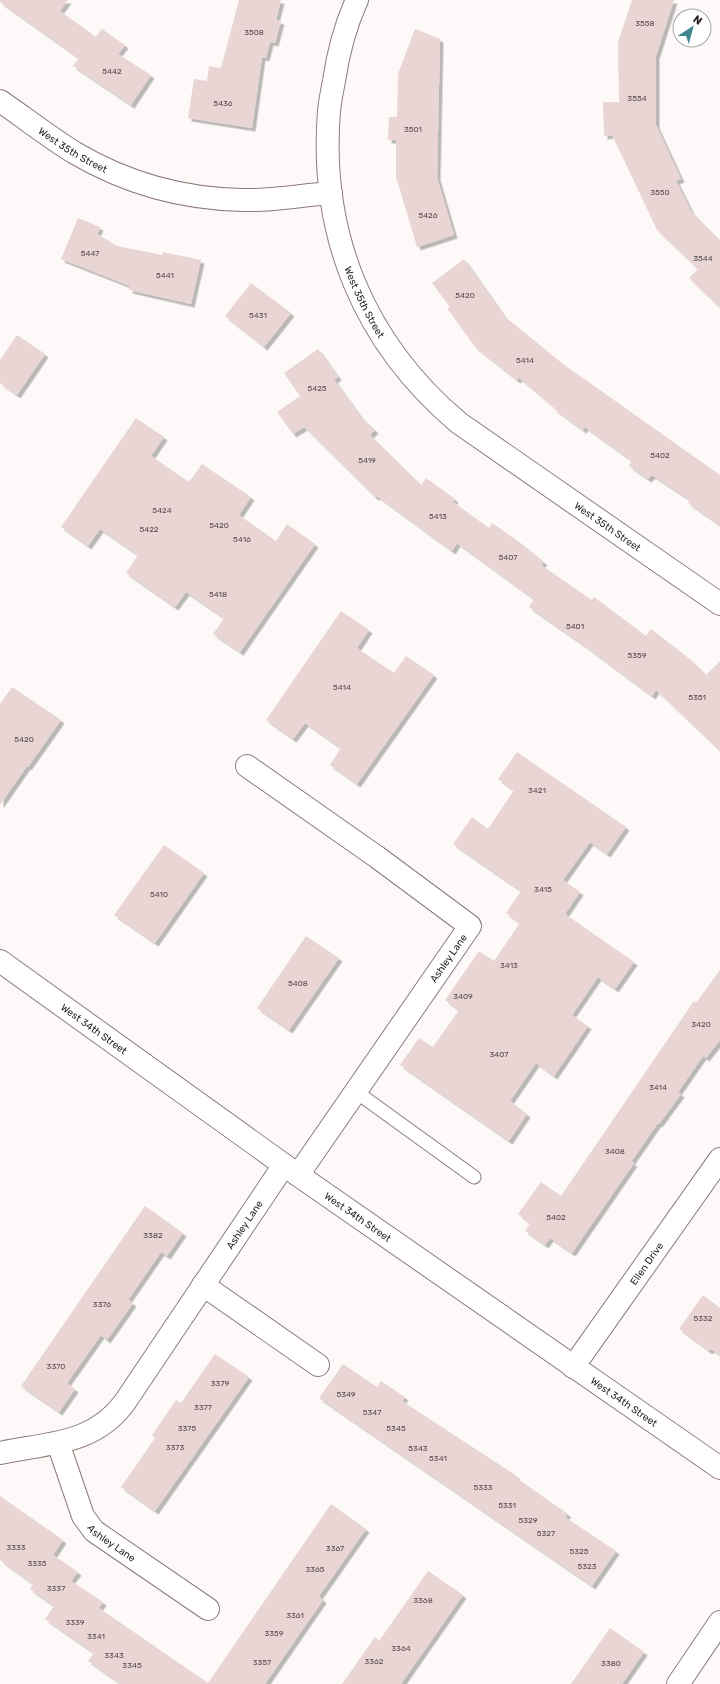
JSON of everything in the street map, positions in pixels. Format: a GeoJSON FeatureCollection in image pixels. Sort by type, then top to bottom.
{"type":"FeatureCollection","features":[{"type":"Feature","properties":{"kind":"street"},"geometry":{"type":"LineString","coordinates":[[331,192],[328,150],[329,110],[338,56],[357,0]]}},
{"type":"Feature","properties":{"kind":"street","name":"West 35th Street"},"geometry":{"type":"LineString","coordinates":[[0,101],[82,156],[125,176],[165,190],[203,197],[244,200],[331,192],[341,245],[349,272],[363,302],[388,344],[412,376],[435,401],[459,423],[720,604]]}},
{"type":"Feature","properties":{"kind":"street","name":"Ashley Lane"},"geometry":{"type":"LineString","coordinates":[[0,1453],[74,1439],[94,1430],[117,1412],[204,1285],[291,1170],[355,1091],[470,926],[377,857],[247,766]]}},
{"type":"Feature","properties":{"kind":"street","name":"West 34th Street"},"geometry":{"type":"LineString","coordinates":[[0,961],[291,1170],[573,1368],[720,1468]]}},
{"type":"Feature","properties":{"kind":"street","name":"Ellen Drive"},"geometry":{"type":"LineString","coordinates":[[573,1368],[720,1158]]}},
{"type":"Feature","properties":{"kind":"street"},"geometry":{"type":"LineString","coordinates":[[204,1285],[318,1365]]}},
{"type":"Feature","properties":{"kind":"street","name":"Ashley Lane"},"geometry":{"type":"LineString","coordinates":[[58,1443],[83,1516],[94,1531],[208,1609]]}},
{"type":"Feature","properties":{"kind":"street"},"geometry":{"type":"LineString","coordinates":[[678,1684],[720,1622]]}},
{"type":"Feature","properties":{"kind":"lane"},"geometry":{"type":"LineString","coordinates":[[355,1091],[474,1177]]}},
{"type":"Feature","properties":{"kind":"building"},"geometry":{"type":"Polygon","coordinates":[[[0,0],[68,0],[60,11],[96,37],[102,29],[125,45],[118,54],[151,75],[131,105],[73,66],[79,58],[0,2],[0,0]]]}},
{"type":"Feature","properties":{"kind":"building"},"geometry":{"type":"Polygon","coordinates":[[[239,0],[281,0],[276,20],[281,21],[275,43],[270,42],[266,58],[262,57],[252,128],[188,118],[194,79],[207,81],[209,66],[221,68],[239,0]]]}},
{"type":"Feature","properties":{"kind":"building"},"geometry":{"type":"Polygon","coordinates":[[[632,0],[674,0],[656,56],[656,125],[681,179],[676,181],[691,211],[720,241],[720,308],[689,278],[698,269],[657,230],[612,135],[604,136],[603,102],[619,102],[618,42],[632,0]]]}},
{"type":"Feature","properties":{"kind":"building"},"geometry":{"type":"Polygon","coordinates":[[[415,29],[440,39],[437,177],[454,235],[417,247],[396,177],[396,140],[388,140],[389,117],[397,117],[398,74],[415,29]]]}},
{"type":"Feature","properties":{"kind":"building"},"geometry":{"type":"Polygon","coordinates":[[[78,218],[100,227],[97,234],[117,246],[162,255],[163,252],[201,260],[191,304],[129,290],[130,286],[61,259],[78,218]]]}},
{"type":"Feature","properties":{"kind":"building"},"geometry":{"type":"Polygon","coordinates":[[[464,259],[504,316],[563,364],[720,475],[720,525],[688,503],[690,500],[652,475],[648,479],[629,466],[632,461],[585,427],[583,430],[554,409],[555,408],[519,378],[517,380],[475,347],[447,308],[450,307],[432,283],[464,259]]]}},
{"type":"Feature","properties":{"kind":"building"},"geometry":{"type":"Polygon","coordinates":[[[251,283],[291,313],[264,347],[225,316],[251,283]]]}},
{"type":"Feature","properties":{"kind":"building"},"geometry":{"type":"Polygon","coordinates":[[[17,335],[45,354],[17,395],[0,383],[0,360],[17,335]]]}},
{"type":"Feature","properties":{"kind":"building"},"geometry":{"type":"Polygon","coordinates":[[[318,349],[338,377],[334,380],[361,417],[375,430],[370,435],[421,485],[426,478],[455,499],[453,502],[489,528],[492,523],[518,541],[544,562],[541,565],[592,600],[594,597],[646,636],[651,629],[691,660],[706,675],[720,661],[720,751],[656,690],[652,696],[529,607],[534,599],[457,543],[452,551],[377,496],[375,497],[304,427],[293,434],[277,412],[300,396],[284,373],[318,349]]]}},
{"type":"Feature","properties":{"kind":"building"},"geometry":{"type":"Polygon","coordinates":[[[136,418],[164,437],[151,456],[189,482],[202,464],[251,497],[239,515],[276,541],[287,524],[315,544],[240,652],[213,634],[224,618],[186,592],[175,607],[126,573],[138,555],[100,529],[88,546],[61,527],[136,418]]]}},
{"type":"Feature","properties":{"kind":"building"},"geometry":{"type":"Polygon","coordinates":[[[341,611],[369,630],[357,648],[394,673],[406,656],[434,675],[357,784],[330,765],[341,748],[305,723],[293,739],[266,720],[341,611]]]}},
{"type":"Feature","properties":{"kind":"building"},"geometry":{"type":"Polygon","coordinates":[[[12,687],[61,720],[0,805],[0,704],[12,687]]]}},
{"type":"Feature","properties":{"kind":"building"},"geometry":{"type":"Polygon","coordinates":[[[517,752],[626,827],[607,854],[590,842],[563,880],[580,892],[565,914],[634,962],[615,989],[598,977],[572,1015],[588,1026],[554,1076],[536,1063],[510,1101],[527,1114],[509,1141],[400,1065],[419,1038],[433,1047],[459,1010],[445,1000],[479,951],[494,961],[520,923],[506,913],[521,891],[453,844],[472,817],[488,829],[514,790],[498,779],[517,752]]]}},
{"type":"Feature","properties":{"kind":"building"},"geometry":{"type":"Polygon","coordinates":[[[164,845],[204,873],[155,943],[114,915],[164,845]]]}},
{"type":"Feature","properties":{"kind":"building"},"geometry":{"type":"Polygon","coordinates":[[[306,936],[339,958],[289,1030],[257,1008],[306,936]]]}},
{"type":"Feature","properties":{"kind":"building"},"geometry":{"type":"Polygon","coordinates":[[[720,970],[720,1040],[706,1058],[703,1056],[678,1092],[681,1094],[659,1124],[658,1123],[631,1162],[634,1163],[572,1253],[550,1238],[545,1245],[525,1231],[530,1223],[518,1214],[541,1182],[561,1196],[694,1001],[696,1003],[720,970]]]}},
{"type":"Feature","properties":{"kind":"building"},"geometry":{"type":"Polygon","coordinates":[[[145,1206],[183,1233],[167,1256],[161,1252],[128,1300],[133,1303],[107,1340],[101,1335],[67,1383],[75,1389],[59,1412],[21,1386],[145,1206]]]}},
{"type":"Feature","properties":{"kind":"building"},"geometry":{"type":"Polygon","coordinates":[[[703,1295],[720,1308],[720,1355],[711,1349],[709,1351],[679,1329],[703,1295]]]}},
{"type":"Feature","properties":{"kind":"building"},"geometry":{"type":"Polygon","coordinates":[[[215,1354],[249,1377],[155,1511],[121,1487],[155,1438],[152,1435],[176,1400],[181,1403],[215,1354]]]}},
{"type":"Feature","properties":{"kind":"building"},"geometry":{"type":"Polygon","coordinates":[[[343,1364],[377,1387],[381,1381],[405,1397],[402,1401],[517,1476],[515,1477],[568,1514],[565,1517],[616,1551],[592,1586],[319,1398],[343,1364]]]}},
{"type":"Feature","properties":{"kind":"building"},"geometry":{"type":"Polygon","coordinates":[[[0,1496],[63,1540],[53,1555],[78,1572],[71,1581],[103,1602],[99,1608],[208,1683],[331,1504],[366,1529],[319,1596],[323,1600],[265,1684],[121,1684],[88,1661],[94,1653],[45,1619],[54,1606],[30,1589],[33,1584],[0,1560],[0,1496]]]}},
{"type":"Feature","properties":{"kind":"building"},"geometry":{"type":"Polygon","coordinates":[[[428,1571],[463,1595],[401,1684],[342,1684],[375,1637],[379,1641],[428,1571]]]}},
{"type":"Feature","properties":{"kind":"building"},"geometry":{"type":"Polygon","coordinates":[[[610,1628],[644,1652],[622,1684],[571,1684],[610,1628]]]}}]}
